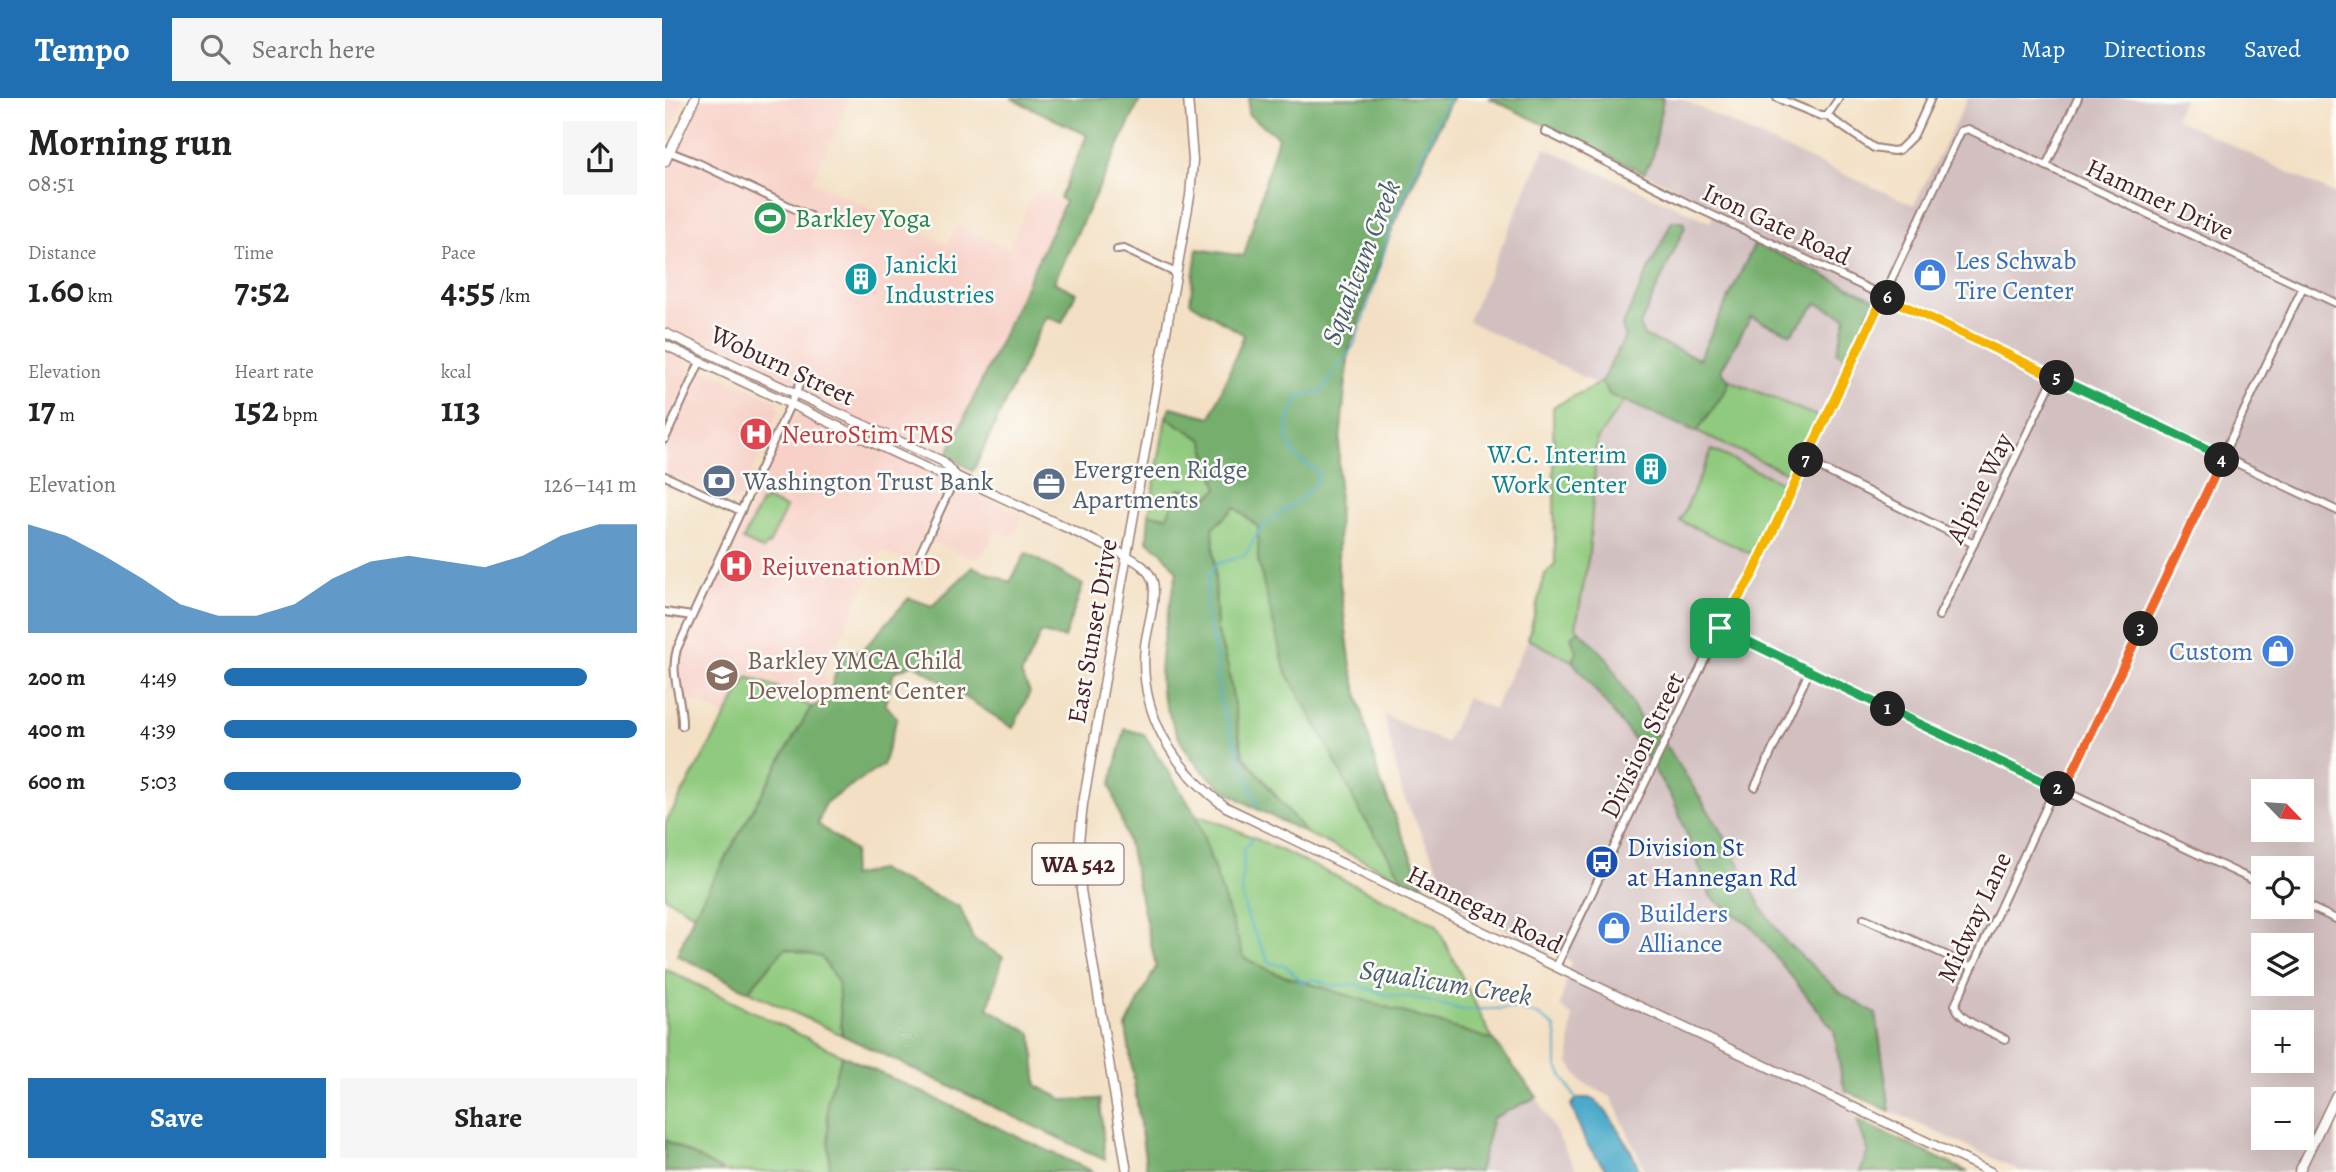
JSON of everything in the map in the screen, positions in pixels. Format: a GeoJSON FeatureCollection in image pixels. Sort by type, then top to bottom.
{"type":"FeatureCollection","features":[{"type":"Feature","properties":{"kind":"main road"},"geometry":{"type":"LineString","coordinates":[[665,162],[667,151],[695,98]]}},
{"type":"Feature","properties":{"kind":"main road","name":"East Sunset Drive"},"geometry":{"type":"LineString","coordinates":[[1128,1172],[1078,862],[1083,804],[1192,176],[1188,98]]}},
{"type":"Feature","properties":{"kind":"main road","name":"Woburn Street"},"geometry":{"type":"LineString","coordinates":[[665,333],[942,461],[956,476]]}},
{"type":"Feature","properties":{"kind":"main road","name":"Woburn Street"},"geometry":{"type":"LineString","coordinates":[[665,345],[937,473],[956,476],[1127,556]]}},
{"type":"Feature","properties":{"kind":"main road","name":"Hannegan Road"},"geometry":{"type":"LineString","coordinates":[[1127,556],[1148,572],[1153,585],[1145,649],[1145,680],[1150,709],[1160,733],[1174,755],[1193,780],[1212,797],[1238,815],[1991,1172]]}},
{"type":"Feature","properties":{"kind":"main road"},"geometry":{"type":"LineString","coordinates":[[2299,1172],[2336,1096]]}},
{"type":"Feature","properties":{"kind":"street"},"geometry":{"type":"LineString","coordinates":[[1777,98],[1827,116],[1874,148],[1893,151],[1899,150],[1914,135],[1931,98]]}},
{"type":"Feature","properties":{"kind":"street"},"geometry":{"type":"LineString","coordinates":[[1827,116],[1839,98]]}},
{"type":"Feature","properties":{"kind":"street"},"geometry":{"type":"LineString","coordinates":[[2046,166],[2078,98]]}},
{"type":"Feature","properties":{"kind":"street","name":"Hammer Drive"},"geometry":{"type":"LineString","coordinates":[[1968,129],[2336,303]]}},
{"type":"Feature","properties":{"kind":"street","name":"Division Street"},"geometry":{"type":"LineString","coordinates":[[1556,967],[1720,628],[1753,574],[1961,131],[1968,129]]}},
{"type":"Feature","properties":{"kind":"street","name":"Iron Gate Road"},"geometry":{"type":"LineString","coordinates":[[1545,131],[1687,203],[2336,510]]}},
{"type":"Feature","properties":{"kind":"street"},"geometry":{"type":"LineString","coordinates":[[667,151],[810,216]]}},
{"type":"Feature","properties":{"kind":"street"},"geometry":{"type":"LineString","coordinates":[[1117,250],[1124,249],[1176,272]]}},
{"type":"Feature","properties":{"kind":"street"},"geometry":{"type":"LineString","coordinates":[[2063,792],[2303,287]]}},
{"type":"Feature","properties":{"kind":"street"},"geometry":{"type":"LineString","coordinates":[[665,439],[700,362]]}},
{"type":"Feature","properties":{"kind":"street"},"geometry":{"type":"LineString","coordinates":[[682,726],[673,671],[674,659],[803,377]]}},
{"type":"Feature","properties":{"kind":"street","name":"Alpine Way"},"geometry":{"type":"LineString","coordinates":[[1939,616],[2054,377]]}},
{"type":"Feature","properties":{"kind":"street"},"geometry":{"type":"LineString","coordinates":[[1806,460],[1974,544]]}},
{"type":"Feature","properties":{"kind":"street"},"geometry":{"type":"LineString","coordinates":[[665,476],[741,511]]}},
{"type":"Feature","properties":{"kind":"street"},"geometry":{"type":"LineString","coordinates":[[913,569],[956,476]]}},
{"type":"Feature","properties":{"kind":"street"},"geometry":{"type":"LineString","coordinates":[[665,612],[692,616]]}},
{"type":"Feature","properties":{"kind":"street"},"geometry":{"type":"LineString","coordinates":[[1720,628],[2251,879]]}},
{"type":"Feature","properties":{"kind":"street"},"geometry":{"type":"LineString","coordinates":[[1755,786],[1809,672]]}},
{"type":"Feature","properties":{"kind":"street","name":"Midway Lane"},"geometry":{"type":"LineString","coordinates":[[2005,1038],[1958,1013],[1955,1005],[2055,788]]}},
{"type":"Feature","properties":{"kind":"street"},"geometry":{"type":"LineString","coordinates":[[2314,909],[2336,919]]}},
{"type":"Feature","properties":{"kind":"street"},"geometry":{"type":"LineString","coordinates":[[1864,918],[1972,967]]}},
{"type":"Feature","properties":{"kind":"shaded area"},"geometry":{"type":"Polygon","coordinates":[[[665,98],[685,98],[665,141],[665,98]]]}},
{"type":"Feature","properties":{"kind":"shaded area"},"geometry":{"type":"Polygon","coordinates":[[[702,98],[851,98],[812,181],[947,244],[957,225],[1008,249],[1035,191],[1062,203],[944,460],[665,329],[665,177],[702,98]]]}},
{"type":"Feature","properties":{"kind":"shaded area"},"geometry":{"type":"Polygon","coordinates":[[[1663,98],[1680,98],[1753,134],[1914,205],[1968,98],[2184,98],[2175,118],[2336,195],[2336,1172],[2023,1172],[1890,1111],[1876,1014],[1841,993],[1785,941],[1761,907],[1727,840],[1658,736],[1643,724],[1607,658],[1576,627],[1589,554],[1599,407],[1597,384],[1468,321],[1545,148],[1710,222],[1717,207],[1644,173],[1653,156],[1663,98]]]}},
{"type":"Feature","properties":{"kind":"shaded area"},"geometry":{"type":"Polygon","coordinates":[[[665,349],[690,364],[692,371],[665,429],[665,349]]]}},
{"type":"Feature","properties":{"kind":"shaded area"},"geometry":{"type":"Polygon","coordinates":[[[704,369],[776,401],[780,409],[740,498],[735,502],[665,472],[665,447],[704,369]]]}},
{"type":"Feature","properties":{"kind":"shaded area"},"geometry":{"type":"Polygon","coordinates":[[[799,414],[940,476],[945,481],[945,488],[909,563],[882,551],[823,675],[829,681],[829,688],[824,694],[817,695],[694,914],[665,897],[665,824],[726,716],[668,688],[793,418],[799,414]]]}},
{"type":"Feature","properties":{"kind":"shaded area"},"geometry":{"type":"Polygon","coordinates":[[[968,489],[1023,515],[1013,537],[996,531],[984,553],[975,559],[932,542],[956,492],[968,489]]]}},
{"type":"Feature","properties":{"kind":"shaded area"},"geometry":{"type":"Polygon","coordinates":[[[1528,639],[1572,661],[1637,743],[1674,801],[1711,897],[1751,927],[1834,1030],[1842,1080],[1868,1151],[1860,1172],[1646,1172],[1611,1097],[1582,1082],[1569,1063],[1572,1016],[1560,1006],[1571,961],[1456,905],[1402,793],[1384,715],[1446,743],[1467,698],[1494,709],[1528,639]]]}},
{"type":"Feature","properties":{"kind":"shaded area"},"geometry":{"type":"Polygon","coordinates":[[[1537,1097],[1577,1172],[1479,1172],[1493,1118],[1537,1097]]]}},
{"type":"Feature","properties":{"kind":"green space"},"geometry":{"type":"Polygon","coordinates":[[[1011,98],[1141,98],[1054,282],[1076,293],[1062,323],[1046,316],[973,471],[947,455],[1065,202],[1060,198],[1087,135],[1011,98]]]}},
{"type":"Feature","properties":{"kind":"green space"},"geometry":{"type":"Polygon","coordinates":[[[1249,98],[1452,98],[1394,224],[1349,349],[1339,451],[1338,568],[1351,667],[1379,778],[1424,887],[1404,880],[1359,810],[1327,744],[1285,670],[1258,561],[1258,527],[1235,507],[1213,528],[1217,630],[1228,668],[1242,754],[1306,833],[1242,801],[1206,775],[1179,738],[1162,692],[1162,646],[1177,572],[1161,551],[1147,541],[1149,514],[1167,517],[1178,489],[1195,490],[1204,500],[1218,489],[1203,440],[1166,417],[1171,407],[1211,417],[1244,335],[1190,302],[1197,249],[1244,256],[1278,137],[1248,114],[1249,98]]]}},
{"type":"Feature","properties":{"kind":"green space"},"geometry":{"type":"Polygon","coordinates":[[[1489,98],[1663,98],[1653,156],[1644,173],[1489,98]]]}},
{"type":"Feature","properties":{"kind":"green space"},"geometry":{"type":"Polygon","coordinates":[[[1672,221],[1683,221],[1685,227],[1640,325],[1644,336],[1699,359],[1755,243],[1875,299],[1847,357],[1837,352],[1846,317],[1817,303],[1791,334],[1751,317],[1721,370],[1729,380],[1727,388],[1697,432],[1610,395],[1601,382],[1625,337],[1622,326],[1672,221]]]}},
{"type":"Feature","properties":{"kind":"green space"},"geometry":{"type":"Polygon","coordinates":[[[1729,380],[1819,417],[1792,475],[1697,432],[1727,388],[1729,380]]]}},
{"type":"Feature","properties":{"kind":"green space"},"geometry":{"type":"Polygon","coordinates":[[[1601,382],[1610,395],[1624,401],[1597,439],[1589,554],[1576,627],[1579,630],[1571,637],[1577,652],[1572,661],[1528,639],[1545,574],[1555,565],[1553,407],[1601,382]]]}},
{"type":"Feature","properties":{"kind":"green space"},"geometry":{"type":"Polygon","coordinates":[[[1166,417],[1203,440],[1218,489],[1204,500],[1167,517],[1149,514],[1166,417]]]}},
{"type":"Feature","properties":{"kind":"green space"},"geometry":{"type":"Polygon","coordinates":[[[1712,450],[1787,485],[1754,555],[1680,521],[1712,450]]]}},
{"type":"Feature","properties":{"kind":"green space"},"geometry":{"type":"Polygon","coordinates":[[[765,499],[786,508],[769,545],[767,544],[764,550],[743,540],[761,502],[765,499]]]}},
{"type":"Feature","properties":{"kind":"green space"},"geometry":{"type":"Polygon","coordinates":[[[1235,507],[1258,527],[1258,561],[1269,601],[1327,744],[1359,810],[1404,880],[1306,833],[1243,754],[1228,668],[1217,630],[1213,528],[1235,507]]]}},
{"type":"Feature","properties":{"kind":"green space"},"geometry":{"type":"Polygon","coordinates":[[[1026,553],[1083,585],[1064,638],[1041,633],[1021,675],[1030,692],[1013,728],[914,664],[894,672],[885,704],[897,718],[883,765],[825,803],[818,824],[854,851],[851,876],[879,870],[960,907],[973,939],[1003,957],[988,1008],[1032,1034],[1037,1086],[1064,1100],[1100,1099],[1105,1160],[842,1035],[838,982],[821,957],[785,948],[748,991],[677,955],[694,914],[811,707],[827,700],[842,653],[862,651],[909,598],[932,606],[973,567],[1010,582],[1026,553]]]}},
{"type":"Feature","properties":{"kind":"green space"},"geometry":{"type":"Polygon","coordinates":[[[1579,630],[1607,658],[1643,724],[1658,736],[1672,754],[1727,840],[1761,907],[1785,941],[1841,993],[1876,1014],[1890,1111],[1846,1091],[1834,1030],[1752,927],[1711,897],[1674,801],[1637,743],[1572,661],[1577,652],[1571,637],[1579,630]]]}},
{"type":"Feature","properties":{"kind":"green space"},"geometry":{"type":"Polygon","coordinates":[[[748,677],[776,687],[811,707],[694,914],[665,897],[665,824],[748,677]]]}},
{"type":"Feature","properties":{"kind":"green space"},"geometry":{"type":"Polygon","coordinates":[[[1125,729],[1144,734],[1196,815],[1244,958],[1275,973],[1493,1040],[1537,1097],[1493,1118],[1479,1172],[1147,1172],[1126,1027],[1156,967],[1131,854],[1111,785],[1125,729]]]}},
{"type":"Feature","properties":{"kind":"green space"},"geometry":{"type":"Polygon","coordinates":[[[1196,815],[1228,826],[1436,924],[1493,1040],[1275,973],[1244,958],[1196,815]]]}},
{"type":"Feature","properties":{"kind":"green space"},"geometry":{"type":"Polygon","coordinates":[[[785,948],[821,957],[838,982],[842,1035],[748,991],[785,948]]]}},
{"type":"Feature","properties":{"kind":"green space"},"geometry":{"type":"Polygon","coordinates":[[[665,969],[842,1055],[827,1101],[830,1172],[724,1172],[665,1140],[665,969]]]}},
{"type":"Feature","properties":{"kind":"green space"},"geometry":{"type":"Polygon","coordinates":[[[842,1055],[1094,1172],[830,1172],[827,1101],[842,1055]]]}},
{"type":"Feature","properties":{"kind":"green space"},"geometry":{"type":"Polygon","coordinates":[[[1857,1120],[1968,1172],[1860,1172],[1868,1151],[1857,1120]]]}},
{"type":"Feature","properties":{"kind":"green space"},"geometry":{"type":"Polygon","coordinates":[[[665,1140],[667,1141],[724,1172],[665,1172],[665,1140]]]}},
{"type":"Feature","properties":{"kind":"water"},"geometry":{"type":"Polygon","coordinates":[[[1578,1098],[1594,1100],[1607,1113],[1627,1144],[1639,1172],[1608,1172],[1586,1143],[1571,1105],[1578,1098]]]}},
{"type":"Feature","properties":{"kind":"waterway","name":"Squalicum Creek"},"geometry":{"type":"LineString","coordinates":[[1258,807],[1219,699],[1217,661],[1206,611],[1208,578],[1216,564],[1244,556],[1262,528],[1303,497],[1315,483],[1319,475],[1292,451],[1288,435],[1289,419],[1300,396],[1321,392],[1354,345],[1393,221],[1448,98]]}},
{"type":"Feature","properties":{"kind":"waterway","name":"Squalicum Creek"},"geometry":{"type":"LineString","coordinates":[[1252,836],[1250,843],[1243,849],[1243,899],[1252,928],[1270,963],[1287,966],[1302,983],[1314,979],[1332,986],[1355,984],[1387,995],[1420,999],[1463,1010],[1517,1008],[1539,1016],[1555,1027],[1557,1066],[1577,1101]]}},
{"type":"Feature","properties":{"kind":"place","name":"Barkley Yoga"},"geometry":{"type":"Point","coordinates":[770,218]}},
{"type":"Feature","properties":{"kind":"place","name":"Les Schwab Tire Center"},"geometry":{"type":"Point","coordinates":[1930,275]}},
{"type":"Feature","properties":{"kind":"place","name":"Janicki Industries"},"geometry":{"type":"Point","coordinates":[861,279]}},
{"type":"Feature","properties":{"kind":"place","name":"NeuroStim TMS"},"geometry":{"type":"Point","coordinates":[756,434]}},
{"type":"Feature","properties":{"kind":"place","name":"W.C. Interim Work Center"},"geometry":{"type":"Point","coordinates":[1651,469]}},
{"type":"Feature","properties":{"kind":"place","name":"Washington Trust Bank"},"geometry":{"type":"Point","coordinates":[719,481]}},
{"type":"Feature","properties":{"kind":"place","name":"Evergreen Ridge Apartments"},"geometry":{"type":"Point","coordinates":[1049,484]}},
{"type":"Feature","properties":{"kind":"place","name":"RejuvenationMD"},"geometry":{"type":"Point","coordinates":[736,566]}},
{"type":"Feature","properties":{"kind":"place","name":"Custom"},"geometry":{"type":"Point","coordinates":[2278,651]}},
{"type":"Feature","properties":{"kind":"place","name":"Barkley YMCA Child Development Center"},"geometry":{"type":"Point","coordinates":[722,675]}},
{"type":"Feature","properties":{"kind":"place","name":"Division St at Hannegan Rd"},"geometry":{"type":"Point","coordinates":[1602,862]}},
{"type":"Feature","properties":{"kind":"place","name":"Builders Alliance"},"geometry":{"type":"Point","coordinates":[1614,928]}},
{"type":"Feature","properties":{"kind":"route"},"geometry":{"type":"LineString","coordinates":[[1883,296],[2224,457],[2063,792],[1720,628],[1759,562],[1883,296]]}}]}
